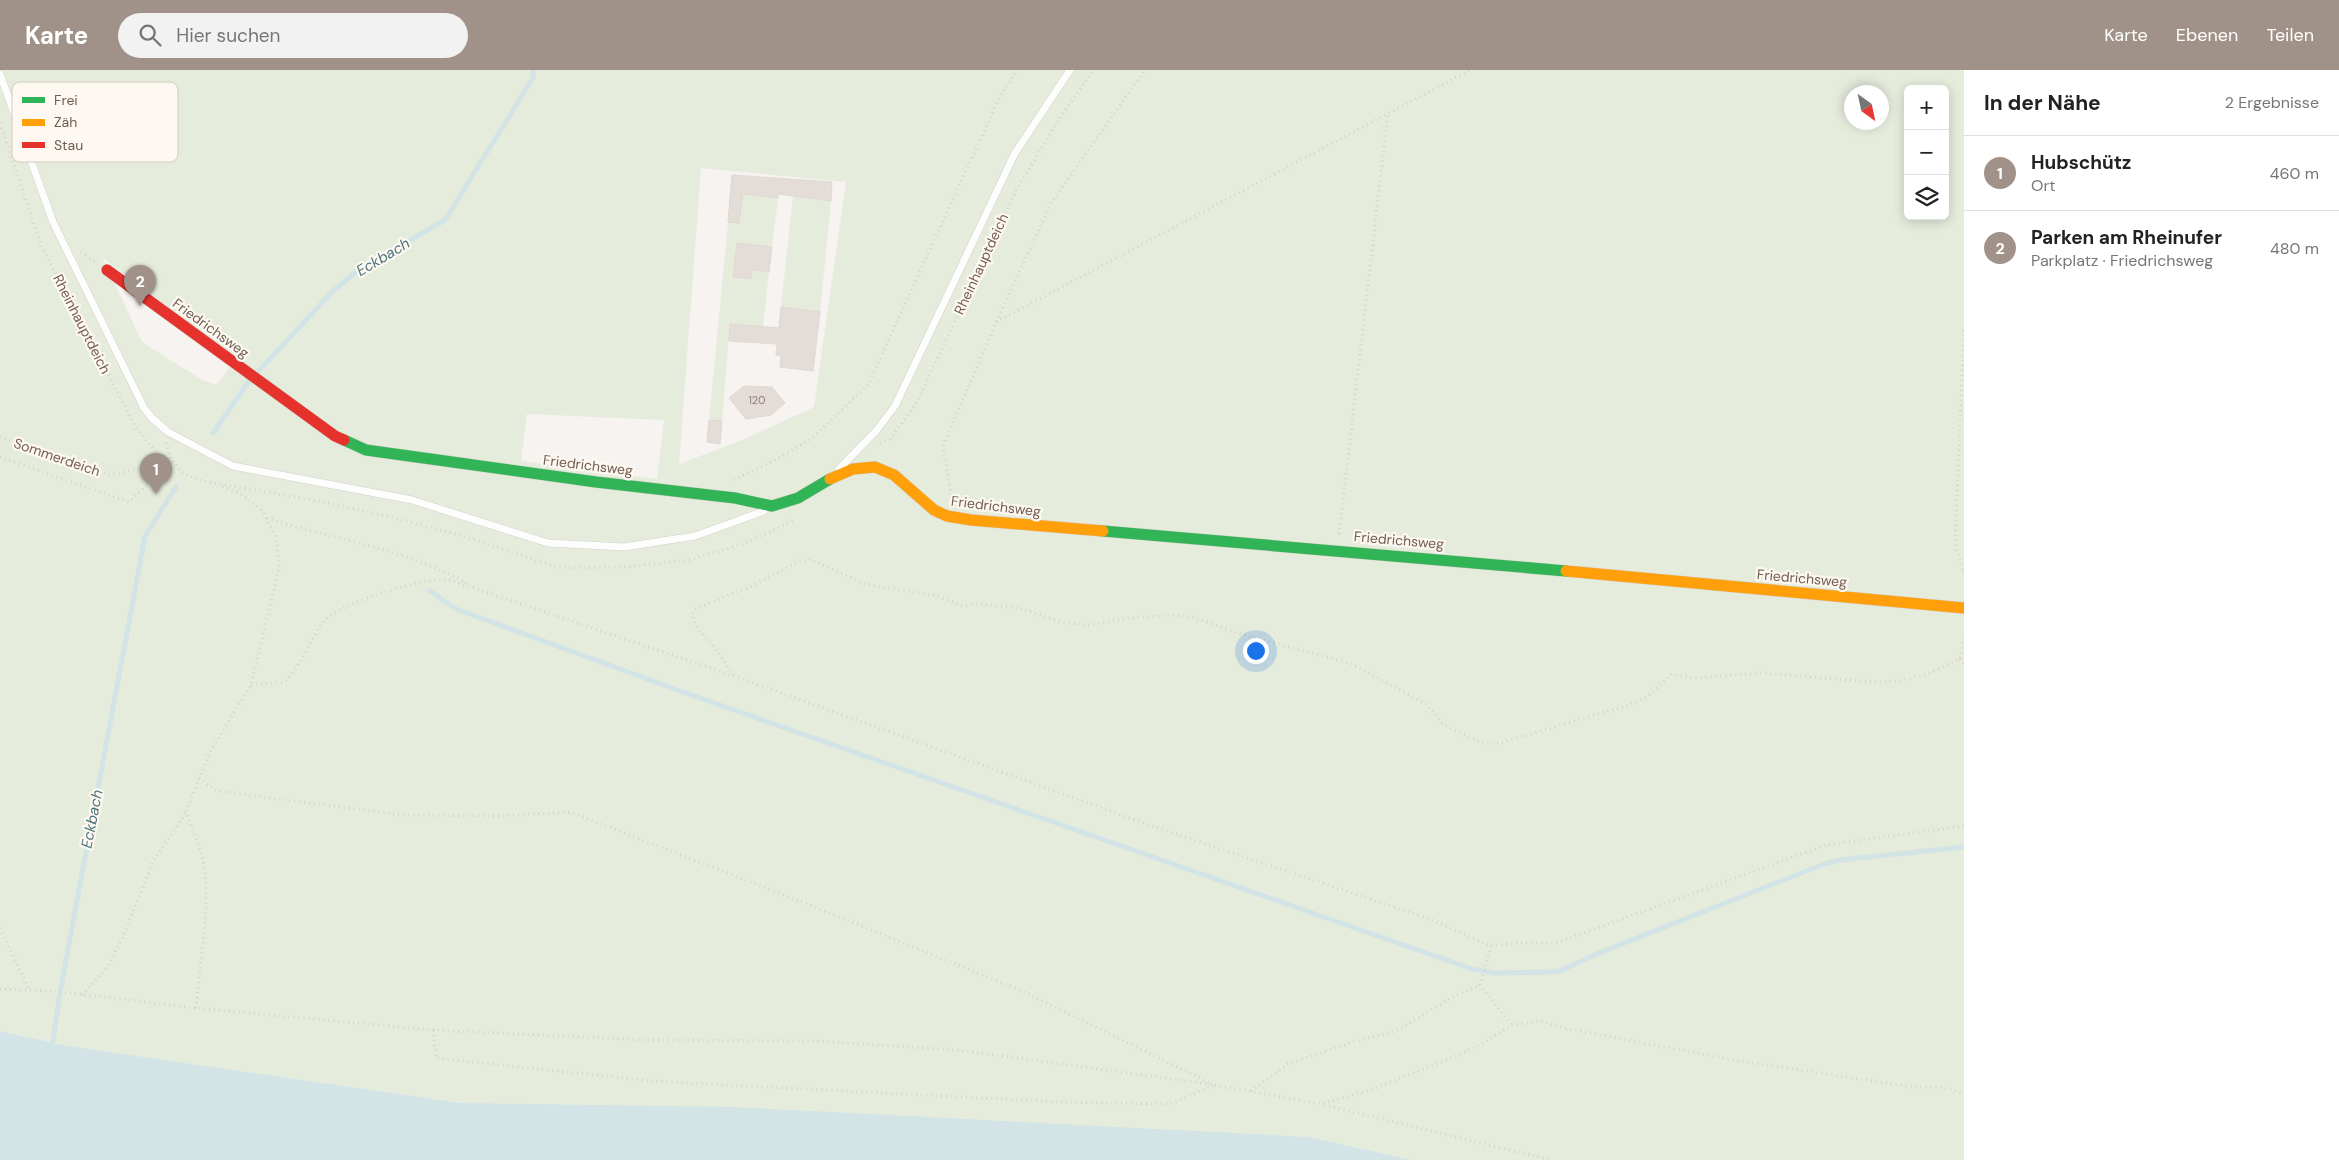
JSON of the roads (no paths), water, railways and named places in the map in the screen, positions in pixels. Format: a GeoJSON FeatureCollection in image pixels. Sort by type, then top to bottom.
{"type":"FeatureCollection","features":[{"type":"Feature","properties":{"kind":"street","name":"Friedrichsweg"},"geometry":{"type":"LineString","coordinates":[[107,270],[335,436],[366,450],[596,482],[735,498],[757,504],[776,506],[832,477],[864,467],[876,468],[900,479],[936,511],[955,518],[997,524],[1337,550],[1964,608]]}},
{"type":"Feature","properties":{"kind":"lane"},"geometry":{"type":"LineString","coordinates":[[832,477],[888,418],[1015,153],[1070,70]]}},
{"type":"Feature","properties":{"kind":"lane"},"geometry":{"type":"LineString","coordinates":[[0,74],[12,107]]}},
{"type":"Feature","properties":{"kind":"lane"},"geometry":{"type":"LineString","coordinates":[[32,162],[60,237],[144,408],[168,432],[233,466],[412,500],[539,541],[559,545],[624,547],[695,536],[776,506]]}},
{"type":"Feature","properties":{"kind":"waterway","name":"Eckbach"},"geometry":{"type":"LineString","coordinates":[[213,433],[247,384],[331,293],[353,274],[445,220],[533,78],[533,70]]}},
{"type":"Feature","properties":{"kind":"waterway","name":"Eckbach"},"geometry":{"type":"LineString","coordinates":[[52,1049],[60,992],[145,536],[176,487]]}},
{"type":"Feature","properties":{"kind":"waterway"},"geometry":{"type":"LineString","coordinates":[[430,591],[456,609],[680,691],[1472,969],[1493,973],[1560,971],[1599,953],[1824,864],[1840,860],[1964,847]]}},
{"type":"Feature","properties":{"kind":"place","name":"Parken am Rheinufer"},"geometry":{"type":"Point","coordinates":[140,306]}},
{"type":"Feature","properties":{"kind":"place","name":"Hubschütz"},"geometry":{"type":"Point","coordinates":[156,494]}}]}
